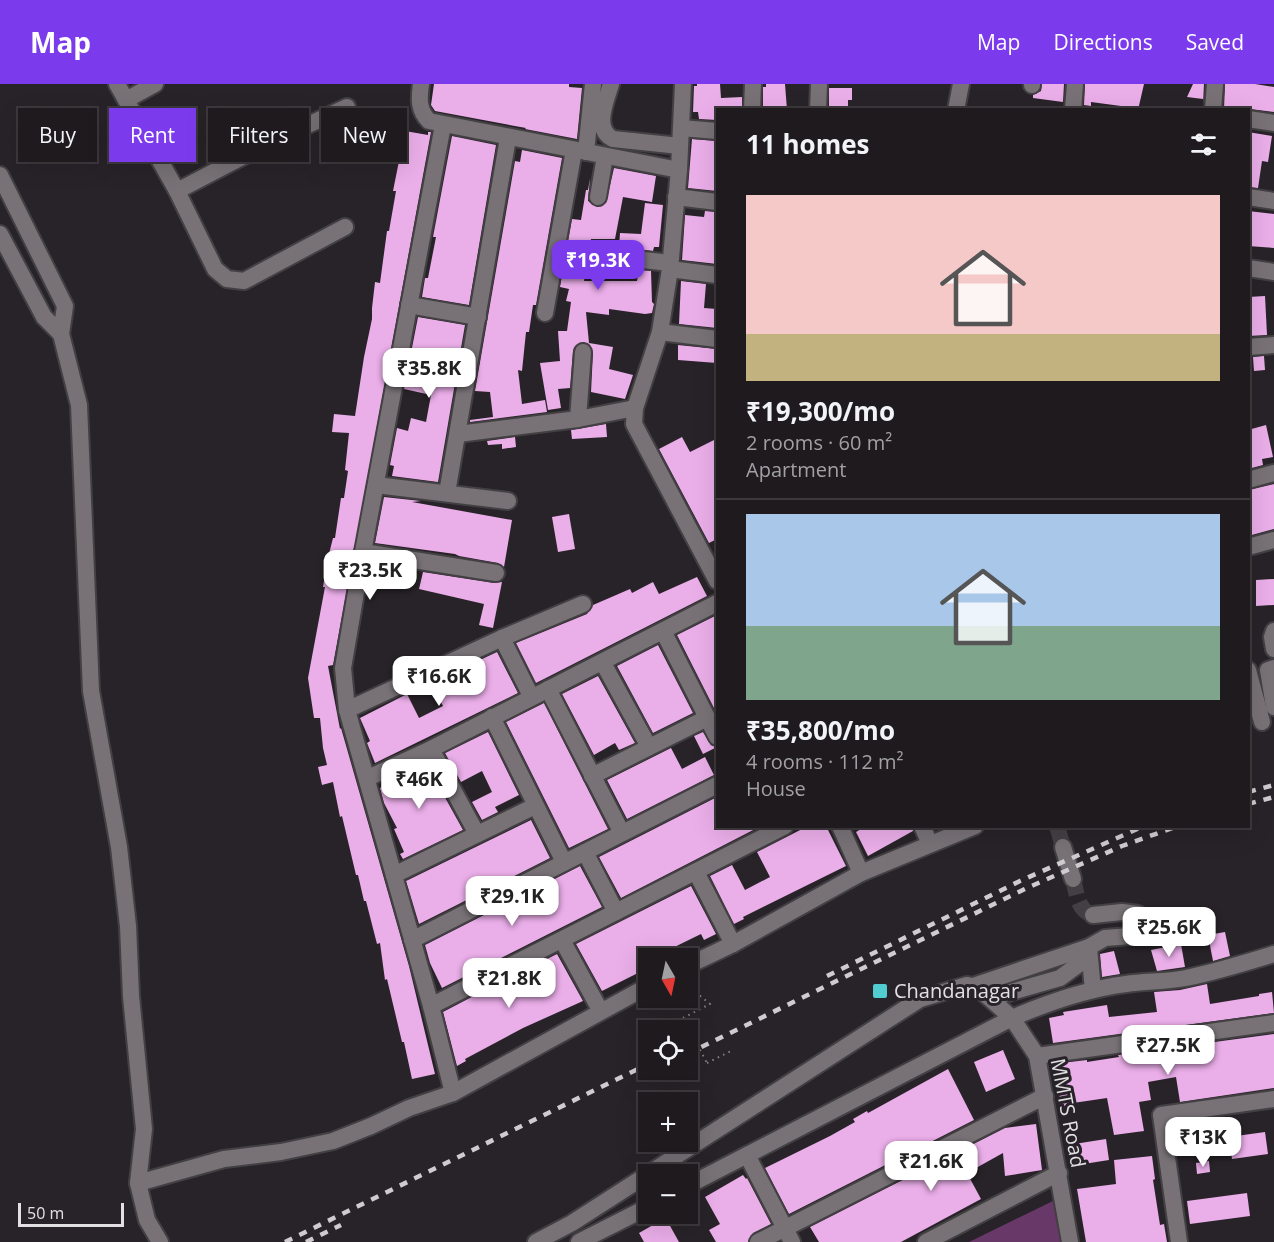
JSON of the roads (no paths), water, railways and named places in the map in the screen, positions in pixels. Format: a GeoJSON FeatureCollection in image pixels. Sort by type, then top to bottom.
{"type":"FeatureCollection","features":[{"type":"Feature","properties":{"kind":"street"},"geometry":{"type":"LineString","coordinates":[[117,84],[177,191],[215,269],[227,279],[244,281],[345,227]]}},
{"type":"Feature","properties":{"kind":"street"},"geometry":{"type":"LineString","coordinates":[[126,100],[155,84]]}},
{"type":"Feature","properties":{"kind":"street"},"geometry":{"type":"LineString","coordinates":[[421,84],[419,98],[422,114],[429,121],[679,170]]}},
{"type":"Feature","properties":{"kind":"street"},"geometry":{"type":"LineString","coordinates":[[545,314],[593,84]]}},
{"type":"Feature","properties":{"kind":"street"},"geometry":{"type":"LineString","coordinates":[[611,84],[602,117],[603,129],[607,135],[613,139],[680,146]]}},
{"type":"Feature","properties":{"kind":"street"},"geometry":{"type":"LineString","coordinates":[[683,84],[679,170],[670,266],[660,332],[635,408],[634,424],[710,551],[716,577]]}},
{"type":"Feature","properties":{"kind":"street"},"geometry":{"type":"LineString","coordinates":[[752,108],[753,84]]}},
{"type":"Feature","properties":{"kind":"street"},"geometry":{"type":"LineString","coordinates":[[818,108],[819,84]]}},
{"type":"Feature","properties":{"kind":"street"},"geometry":{"type":"LineString","coordinates":[[956,108],[961,84]]}},
{"type":"Feature","properties":{"kind":"street"},"geometry":{"type":"LineString","coordinates":[[1073,108],[1075,84]]}},
{"type":"Feature","properties":{"kind":"street"},"geometry":{"type":"LineString","coordinates":[[1213,108],[1215,84]]}},
{"type":"Feature","properties":{"kind":"street"},"geometry":{"type":"LineString","coordinates":[[177,191],[271,142],[347,107]]}},
{"type":"Feature","properties":{"kind":"street"},"geometry":{"type":"LineString","coordinates":[[1250,119],[1274,123]]}},
{"type":"Feature","properties":{"kind":"street"},"geometry":{"type":"LineString","coordinates":[[442,125],[343,668],[347,710],[368,778],[453,1093]]}},
{"type":"Feature","properties":{"kind":"street"},"geometry":{"type":"LineString","coordinates":[[681,128],[716,131]]}},
{"type":"Feature","properties":{"kind":"street"},"geometry":{"type":"LineString","coordinates":[[447,494],[508,138]]}},
{"type":"Feature","properties":{"kind":"street"},"geometry":{"type":"LineString","coordinates":[[598,197],[605,156]]}},
{"type":"Feature","properties":{"kind":"street"},"geometry":{"type":"LineString","coordinates":[[0,175],[65,306],[61,334],[79,405],[91,691],[119,847],[128,926],[131,996],[144,1129],[138,1183],[147,1220],[160,1242]]}},
{"type":"Feature","properties":{"kind":"street"},"geometry":{"type":"LineString","coordinates":[[676,197],[716,202]]}},
{"type":"Feature","properties":{"kind":"street"},"geometry":{"type":"LineString","coordinates":[[1250,197],[1274,201]]}},
{"type":"Feature","properties":{"kind":"street"},"geometry":{"type":"LineString","coordinates":[[0,234],[44,317],[61,334]]}},
{"type":"Feature","properties":{"kind":"street"},"geometry":{"type":"LineString","coordinates":[[617,257],[716,275]]}},
{"type":"Feature","properties":{"kind":"street"},"geometry":{"type":"LineString","coordinates":[[1250,268],[1274,272]]}},
{"type":"Feature","properties":{"kind":"street"},"geometry":{"type":"LineString","coordinates":[[409,304],[478,317]]}},
{"type":"Feature","properties":{"kind":"street"},"geometry":{"type":"LineString","coordinates":[[660,332],[716,339]]}},
{"type":"Feature","properties":{"kind":"street"},"geometry":{"type":"LineString","coordinates":[[1250,347],[1274,345]]}},
{"type":"Feature","properties":{"kind":"street"},"geometry":{"type":"LineString","coordinates":[[578,419],[583,352]]}},
{"type":"Feature","properties":{"kind":"street"},"geometry":{"type":"LineString","coordinates":[[458,434],[578,419],[635,408]]}},
{"type":"Feature","properties":{"kind":"street"},"geometry":{"type":"LineString","coordinates":[[1250,479],[1274,473]]}},
{"type":"Feature","properties":{"kind":"street"},"geometry":{"type":"LineString","coordinates":[[376,485],[508,501]]}},
{"type":"Feature","properties":{"kind":"street"},"geometry":{"type":"LineString","coordinates":[[1250,546],[1274,540]]}},
{"type":"Feature","properties":{"kind":"street"},"geometry":{"type":"LineString","coordinates":[[363,552],[496,573]]}},
{"type":"Feature","properties":{"kind":"street"},"geometry":{"type":"LineString","coordinates":[[347,710],[502,638],[583,604]]}},
{"type":"Feature","properties":{"kind":"street"},"geometry":{"type":"LineString","coordinates":[[368,778],[531,696],[603,663],[716,604]]}},
{"type":"Feature","properties":{"kind":"street"},"geometry":{"type":"LineString","coordinates":[[663,631],[716,735]]}},
{"type":"Feature","properties":{"kind":"street"},"geometry":{"type":"LineString","coordinates":[[1274,631],[1272,637],[1274,649]]}},
{"type":"Feature","properties":{"kind":"street"},"geometry":{"type":"LineString","coordinates":[[502,638],[531,696]]}},
{"type":"Feature","properties":{"kind":"street"},"geometry":{"type":"LineString","coordinates":[[603,663],[649,747]]}},
{"type":"Feature","properties":{"kind":"street"},"geometry":{"type":"LineString","coordinates":[[1274,668],[1268,670],[1274,707]]}},
{"type":"Feature","properties":{"kind":"street"},"geometry":{"type":"LineString","coordinates":[[1250,678],[1261,722]]}},
{"type":"Feature","properties":{"kind":"street"},"geometry":{"type":"LineString","coordinates":[[548,688],[622,833]]}},
{"type":"Feature","properties":{"kind":"street"},"geometry":{"type":"LineString","coordinates":[[492,717],[564,862]]}},
{"type":"Feature","properties":{"kind":"street"},"geometry":{"type":"LineString","coordinates":[[592,776],[707,718]]}},
{"type":"Feature","properties":{"kind":"street"},"geometry":{"type":"LineString","coordinates":[[431,748],[477,834]]}},
{"type":"Feature","properties":{"kind":"street"},"geometry":{"type":"LineString","coordinates":[[412,940],[716,786]]}},
{"type":"Feature","properties":{"kind":"street"},"geometry":{"type":"LineString","coordinates":[[394,875],[535,806]]}},
{"type":"Feature","properties":{"kind":"street"},"geometry":{"type":"LineString","coordinates":[[841,828],[861,873]]}},
{"type":"Feature","properties":{"kind":"street"},"geometry":{"type":"LineString","coordinates":[[923,828],[930,844]]}},
{"type":"Feature","properties":{"kind":"street"},"geometry":{"type":"LineString","coordinates":[[698,961],[733,944],[861,873],[970,828]]}},
{"type":"Feature","properties":{"kind":"street"},"geometry":{"type":"LineString","coordinates":[[431,1006],[696,872],[764,831]]}},
{"type":"Feature","properties":{"kind":"street"},"geometry":{"type":"LineString","coordinates":[[1063,847],[1073,879]]}},
{"type":"Feature","properties":{"kind":"street"},"geometry":{"type":"LineString","coordinates":[[585,852],[616,912]]}},
{"type":"Feature","properties":{"kind":"street"},"geometry":{"type":"LineString","coordinates":[[696,872],[733,944]]}},
{"type":"Feature","properties":{"kind":"street"},"geometry":{"type":"LineString","coordinates":[[536,1242],[572,1223],[920,999],[1089,947],[1105,938],[1143,935],[1147,931],[1146,923],[1138,914],[1122,912],[1094,915]]}},
{"type":"Feature","properties":{"kind":"street"},"geometry":{"type":"LineString","coordinates":[[562,940],[600,1010]]}},
{"type":"Feature","properties":{"kind":"street"},"geometry":{"type":"LineString","coordinates":[[1089,947],[1093,990]]}},
{"type":"Feature","properties":{"kind":"street"},"geometry":{"type":"LineString","coordinates":[[990,998],[1060,978],[1079,963],[1089,947]]}},
{"type":"Feature","properties":{"kind":"street"},"geometry":{"type":"LineString","coordinates":[[698,1180],[1043,1004],[1125,984],[1184,978],[1274,954]]}},
{"type":"Feature","properties":{"kind":"street","name":"MMTS Road"},"geometry":{"type":"LineString","coordinates":[[970,985],[978,988],[1012,1018],[1037,1056],[1070,1242]]}},
{"type":"Feature","properties":{"kind":"street"},"geometry":{"type":"LineString","coordinates":[[138,1183],[224,1159],[281,1152],[333,1141],[409,1108],[453,1093],[638,991]]}},
{"type":"Feature","properties":{"kind":"street"},"geometry":{"type":"LineString","coordinates":[[1037,1056],[1274,1023]]}},
{"type":"Feature","properties":{"kind":"street"},"geometry":{"type":"LineString","coordinates":[[758,1242],[788,1235],[1045,1096]]}},
{"type":"Feature","properties":{"kind":"street"},"geometry":{"type":"LineString","coordinates":[[1179,1242],[1161,1116],[1274,1100]]}},
{"type":"Feature","properties":{"kind":"street"},"geometry":{"type":"LineString","coordinates":[[747,1155],[788,1235]]}},
{"type":"Feature","properties":{"kind":"street"},"geometry":{"type":"LineString","coordinates":[[926,1242],[1059,1173]]}},
{"type":"Feature","properties":{"kind":"street"},"geometry":{"type":"LineString","coordinates":[[572,1223],[583,1240],[638,1212]]}},
{"type":"Feature","properties":{"kind":"tunnel"},"geometry":{"type":"LineString","coordinates":[[1058,828],[1063,847]]}},
{"type":"Feature","properties":{"kind":"tunnel"},"geometry":{"type":"LineString","coordinates":[[1073,879],[1081,905],[1093,915]]}},
{"type":"Feature","properties":{"kind":"railway"},"geometry":{"type":"LineString","coordinates":[[1250,791],[1274,785]]}},
{"type":"Feature","properties":{"kind":"railway"},"geometry":{"type":"LineString","coordinates":[[1250,803],[1274,797]]}},
{"type":"Feature","properties":{"kind":"railway"},"geometry":{"type":"LineString","coordinates":[[827,976],[1020,881],[1139,828]]}},
{"type":"Feature","properties":{"kind":"railway"},"geometry":{"type":"LineString","coordinates":[[698,1049],[1027,888],[1122,846],[1172,828]]}},
{"type":"Feature","properties":{"kind":"railway"},"geometry":{"type":"LineString","coordinates":[[285,1242],[638,1069]]}},
{"type":"Feature","properties":{"kind":"railway"},"geometry":{"type":"LineString","coordinates":[[306,1242],[341,1225]]}},
{"type":"Feature","properties":{"kind":"place","name":"Chandanagar"},"geometry":{"type":"Point","coordinates":[880,991]}}]}
